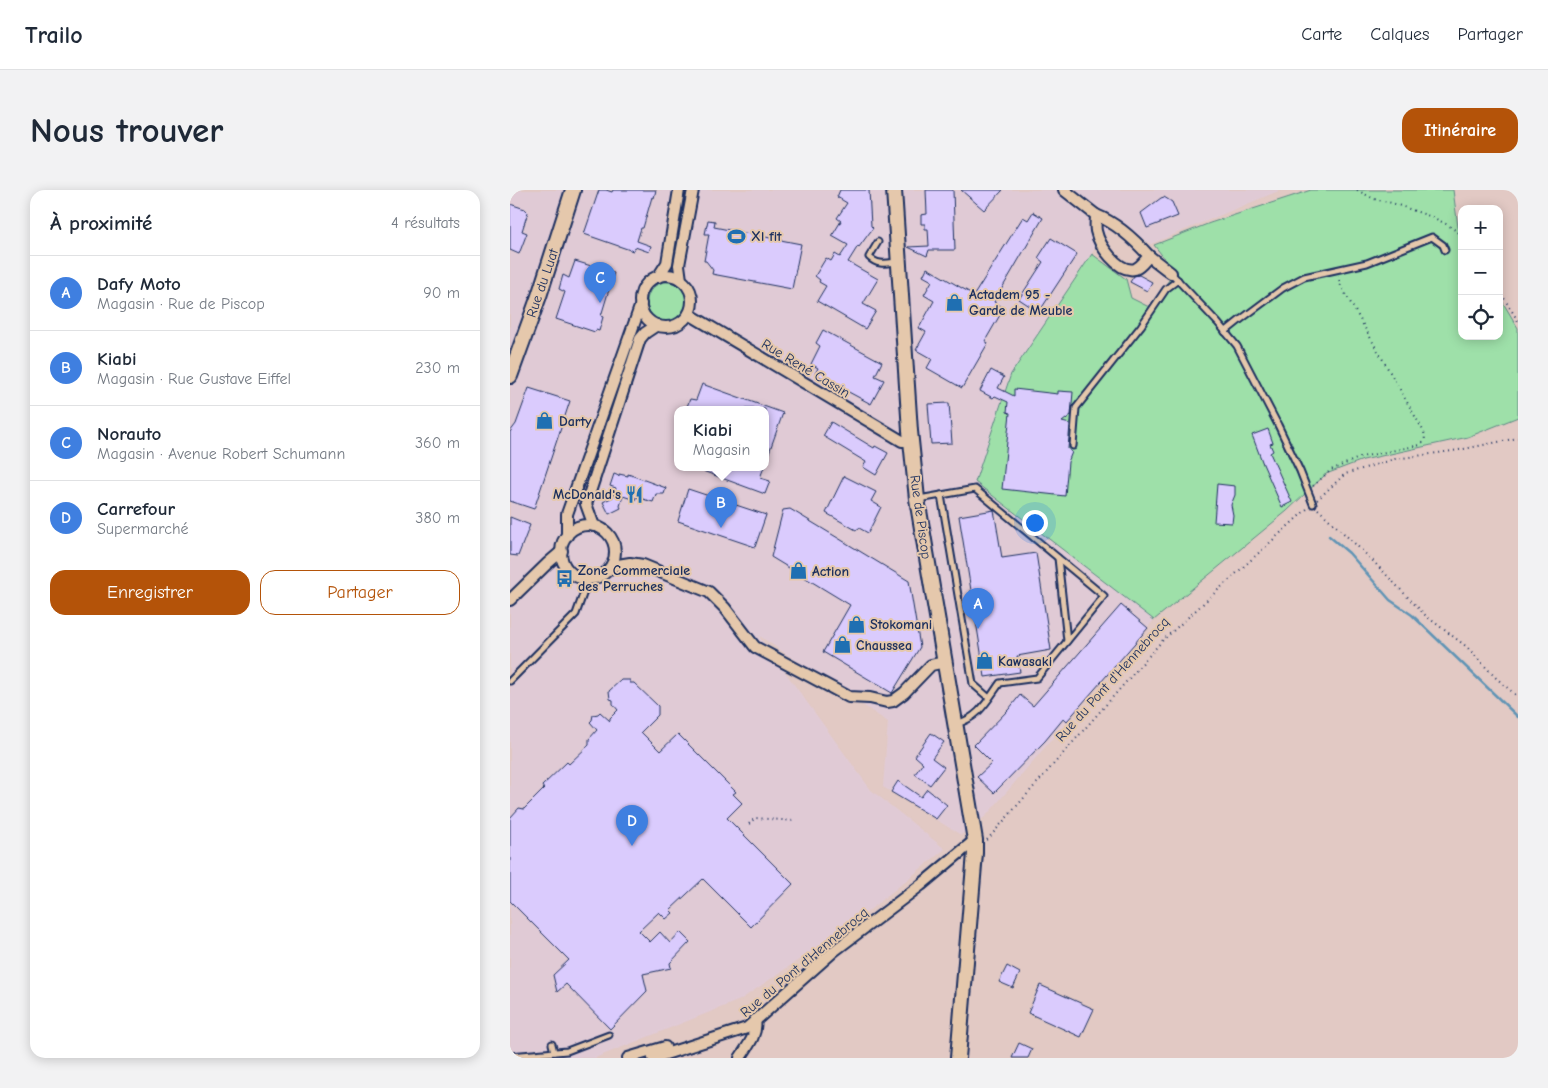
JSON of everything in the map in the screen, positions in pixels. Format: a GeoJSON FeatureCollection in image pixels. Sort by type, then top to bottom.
{"type":"FeatureCollection","features":[{"type":"Feature","properties":{"kind":"street","name":"Rue du Luat"},"geometry":{"type":"LineString","coordinates":[[510,376],[539,296],[573,190]]}},
{"type":"Feature","properties":{"kind":"street"},"geometry":{"type":"LineString","coordinates":[[567,536],[575,529],[584,526],[600,528],[613,541],[615,554],[612,566],[606,573],[594,579],[585,579],[574,575],[567,569],[563,561],[562,551],[567,536],[568,514],[640,304],[641,295],[645,287],[663,271],[666,263],[679,190]]}},
{"type":"Feature","properties":{"kind":"street"},"geometry":{"type":"LineString","coordinates":[[681,280],[679,266],[693,190]]}},
{"type":"Feature","properties":{"kind":"street","name":"Rue de Piscop"},"geometry":{"type":"LineString","coordinates":[[894,190],[911,441],[917,499],[975,847],[958,1058]]}},
{"type":"Feature","properties":{"kind":"street"},"geometry":{"type":"LineString","coordinates":[[1064,190],[1140,245],[1149,256],[1174,277]]}},
{"type":"Feature","properties":{"kind":"street"},"geometry":{"type":"LineString","coordinates":[[1096,215],[1095,230],[1099,240],[1104,250],[1119,265],[1126,269],[1134,269],[1149,256]]}},
{"type":"Feature","properties":{"kind":"street"},"geometry":{"type":"LineString","coordinates":[[640,304],[647,319],[664,327],[678,324],[689,314],[692,307],[690,292],[687,286],[681,280],[674,277],[658,277]]}},
{"type":"Feature","properties":{"kind":"street","name":"Rue René Cassin"},"geometry":{"type":"LineString","coordinates":[[689,314],[902,441],[911,441]]}},
{"type":"Feature","properties":{"kind":"street"},"geometry":{"type":"LineString","coordinates":[[594,526],[586,504],[640,340],[645,333],[657,325]]}},
{"type":"Feature","properties":{"kind":"street"},"geometry":{"type":"LineString","coordinates":[[510,600],[562,551]]}},
{"type":"Feature","properties":{"kind":"street"},"geometry":{"type":"LineString","coordinates":[[612,566],[630,563],[643,565],[709,592],[725,608],[755,647],[849,697],[870,698],[886,702],[893,701],[904,693],[931,665],[945,662]]}},
{"type":"Feature","properties":{"kind":"street","name":"Rue du Pont d'Hennebrocq"},"geometry":{"type":"LineString","coordinates":[[628,1058],[744,1025],[832,947],[919,882],[975,847]]}},
{"type":"Feature","properties":{"kind":"street","name":"Rue du Pont d'Hennebrocq"},"geometry":{"type":"LineString","coordinates":[[653,1058],[747,1028],[834,951],[933,874]]}},
{"type":"Feature","properties":{"kind":"street"},"geometry":{"type":"LineString","coordinates":[[740,1058],[754,1036],[757,1026],[756,1020]]}},
{"type":"Feature","properties":{"kind":"lane"},"geometry":{"type":"LineString","coordinates":[[1226,332],[1283,288],[1304,277],[1367,263],[1432,237],[1443,245],[1445,250]]}},
{"type":"Feature","properties":{"kind":"lane"},"geometry":{"type":"LineString","coordinates":[[878,242],[869,257],[871,260],[884,264],[899,262]]}},
{"type":"Feature","properties":{"kind":"lane"},"geometry":{"type":"LineString","coordinates":[[1072,446],[1076,408],[1142,326],[1174,277],[1237,346],[1300,471],[1313,504]]}},
{"type":"Feature","properties":{"kind":"lane"},"geometry":{"type":"LineString","coordinates":[[917,499],[975,489],[1104,596],[1037,678],[1000,683],[977,714],[966,722],[955,724]]}},
{"type":"Feature","properties":{"kind":"lane"},"geometry":{"type":"LineString","coordinates":[[941,494],[974,684],[989,698]]}},
{"type":"Feature","properties":{"kind":"lane"},"geometry":{"type":"LineString","coordinates":[[1058,558],[1067,642]]}},
{"type":"Feature","properties":{"kind":"lane"},"geometry":{"type":"LineString","coordinates":[[510,681],[576,614],[586,586],[585,579]]}},
{"type":"Feature","properties":{"kind":"lane"},"geometry":{"type":"LineString","coordinates":[[510,1056],[567,1051],[609,1035]]}},
{"type":"Feature","properties":{"kind":"lane"},"geometry":{"type":"LineString","coordinates":[[552,1044],[554,1052]]}},
{"type":"Feature","properties":{"kind":"path"},"geometry":{"type":"LineString","coordinates":[[1357,190],[1374,200],[1392,203],[1432,217],[1458,232]]}},
{"type":"Feature","properties":{"kind":"path"},"geometry":{"type":"LineString","coordinates":[[1308,490],[1331,470],[1361,457],[1420,445],[1425,439],[1424,432],[1341,286],[1336,270]]}},
{"type":"Feature","properties":{"kind":"path"},"geometry":{"type":"LineString","coordinates":[[1502,295],[1518,321]]}},
{"type":"Feature","properties":{"kind":"path","name":"Rue du Pont d'Hennebrocq"},"geometry":{"type":"LineString","coordinates":[[975,847],[1162,641],[1345,474],[1395,459],[1459,450],[1518,438]]}},
{"type":"Feature","properties":{"kind":"path"},"geometry":{"type":"LineString","coordinates":[[1313,504],[1372,560],[1426,616],[1467,647],[1518,697]]}},
{"type":"Feature","properties":{"kind":"path"},"geometry":{"type":"LineString","coordinates":[[749,824],[755,818],[795,821]]}},
{"type":"Feature","properties":{"kind":"shaded area"},"geometry":{"type":"Polygon","coordinates":[[[510,190],[1281,190],[1151,244],[1114,220],[1011,374],[975,482],[1154,620],[986,816],[961,835],[883,787],[888,722],[758,635],[871,790],[945,849],[861,917],[740,1000],[595,1058],[510,1058],[510,190]]]}},
{"type":"Feature","properties":{"kind":"green space"},"geometry":{"type":"Polygon","coordinates":[[[1311,190],[1453,190],[1458,227],[1458,340],[1503,340],[1503,303],[1518,328],[1518,417],[1468,437],[1363,460],[1326,474],[1287,511],[1154,620],[975,482],[1011,374],[1092,254],[1126,279],[1131,298],[1149,307],[1175,272],[1154,245],[1210,223],[1311,190]]]}},
{"type":"Feature","properties":{"kind":"green space"},"geometry":{"type":"Polygon","coordinates":[[[671,282],[678,285],[684,291],[687,302],[686,310],[678,319],[671,322],[663,322],[656,319],[648,310],[647,298],[650,291],[659,283],[671,282]]]}},
{"type":"Feature","properties":{"kind":"building"},"geometry":{"type":"Polygon","coordinates":[[[599,190],[612,192],[613,190],[656,190],[637,241],[651,246],[649,252],[635,247],[633,251],[584,234],[599,190]]]}},
{"type":"Feature","properties":{"kind":"building"},"geometry":{"type":"Polygon","coordinates":[[[840,190],[869,190],[871,226],[873,228],[848,262],[878,279],[863,304],[876,311],[865,329],[817,301],[826,286],[819,282],[820,280],[815,276],[826,258],[831,261],[835,254],[840,257],[848,245],[832,236],[841,221],[837,218],[847,203],[837,197],[840,190]]]}},
{"type":"Feature","properties":{"kind":"building"},"geometry":{"type":"Polygon","coordinates":[[[926,190],[953,190],[955,250],[929,250],[927,256],[908,247],[929,246],[928,229],[925,229],[925,224],[921,224],[921,215],[927,214],[926,190]]]}},
{"type":"Feature","properties":{"kind":"building"},"geometry":{"type":"Polygon","coordinates":[[[961,190],[1003,190],[984,210],[961,190]]]}},
{"type":"Feature","properties":{"kind":"building"},"geometry":{"type":"Polygon","coordinates":[[[1164,197],[1172,202],[1178,216],[1147,228],[1141,213],[1164,197]]]}},
{"type":"Feature","properties":{"kind":"building"},"geometry":{"type":"Polygon","coordinates":[[[510,204],[525,209],[528,212],[522,231],[527,233],[519,254],[510,250],[510,204]]]}},
{"type":"Feature","properties":{"kind":"building"},"geometry":{"type":"Polygon","coordinates":[[[1033,212],[1043,218],[994,302],[1004,308],[985,341],[988,343],[962,388],[927,368],[932,359],[916,350],[926,332],[919,328],[934,301],[924,295],[932,281],[923,276],[927,268],[974,295],[1023,217],[1028,220],[1033,212]]]}},
{"type":"Feature","properties":{"kind":"building"},"geometry":{"type":"Polygon","coordinates":[[[708,220],[715,221],[714,227],[801,244],[792,289],[712,274],[713,270],[704,261],[709,234],[705,234],[708,220]]]}},
{"type":"Feature","properties":{"kind":"building"},"geometry":{"type":"Polygon","coordinates":[[[1051,238],[1077,254],[1039,312],[1019,299],[1043,262],[1038,258],[1051,238]]]}},
{"type":"Feature","properties":{"kind":"building"},"geometry":{"type":"Polygon","coordinates":[[[575,261],[614,273],[601,316],[603,317],[599,331],[596,330],[595,332],[556,319],[565,292],[559,289],[563,275],[569,278],[575,261]]]}},
{"type":"Feature","properties":{"kind":"building"},"geometry":{"type":"Polygon","coordinates":[[[1139,275],[1152,282],[1147,291],[1130,282],[1134,276],[1139,275]]]}},
{"type":"Feature","properties":{"kind":"building"},"geometry":{"type":"Polygon","coordinates":[[[823,330],[882,362],[875,376],[884,380],[871,404],[815,374],[818,368],[811,364],[820,346],[816,343],[823,330]]]}},
{"type":"Feature","properties":{"kind":"building"},"geometry":{"type":"Polygon","coordinates":[[[991,370],[1004,377],[998,388],[1014,396],[1014,389],[1058,394],[1058,391],[1073,392],[1071,415],[1062,422],[1070,424],[1068,449],[1072,452],[1068,462],[1065,496],[1002,489],[1010,413],[1007,412],[1008,402],[995,396],[993,398],[980,391],[991,370]]]}},
{"type":"Feature","properties":{"kind":"building"},"geometry":{"type":"Polygon","coordinates":[[[702,384],[763,406],[687,406],[690,399],[696,400],[702,384]]]}},
{"type":"Feature","properties":{"kind":"building"},"geometry":{"type":"Polygon","coordinates":[[[529,388],[570,401],[534,509],[510,501],[510,432],[516,424],[529,388]]]}},
{"type":"Feature","properties":{"kind":"building"},"geometry":{"type":"Polygon","coordinates":[[[949,403],[952,443],[931,444],[928,404],[949,403]]]}},
{"type":"Feature","properties":{"kind":"building"},"geometry":{"type":"Polygon","coordinates":[[[769,408],[783,413],[769,453],[769,408]]]}},
{"type":"Feature","properties":{"kind":"building"},"geometry":{"type":"Polygon","coordinates":[[[831,422],[874,448],[875,446],[888,453],[876,475],[863,467],[866,462],[823,436],[831,422]]]}},
{"type":"Feature","properties":{"kind":"building"},"geometry":{"type":"Polygon","coordinates":[[[1268,429],[1273,443],[1270,444],[1273,451],[1270,453],[1292,502],[1282,507],[1252,435],[1268,429]]]}},
{"type":"Feature","properties":{"kind":"building"},"geometry":{"type":"Polygon","coordinates":[[[703,471],[763,471],[760,478],[770,481],[765,494],[703,471]]]}},
{"type":"Feature","properties":{"kind":"building","name":"McDonald's"},"geometry":{"type":"Polygon","coordinates":[[[614,474],[628,476],[628,474],[666,488],[664,494],[656,494],[653,502],[636,497],[635,500],[623,496],[621,508],[609,514],[603,502],[613,497],[616,488],[610,486],[614,474]]]}},
{"type":"Feature","properties":{"kind":"building"},"geometry":{"type":"Polygon","coordinates":[[[844,476],[876,492],[871,501],[881,507],[868,533],[859,528],[856,530],[826,513],[844,476]]]}},
{"type":"Feature","properties":{"kind":"building"},"geometry":{"type":"Polygon","coordinates":[[[1217,484],[1235,486],[1235,495],[1231,505],[1232,523],[1214,522],[1217,484]]]}},
{"type":"Feature","properties":{"kind":"building"},"geometry":{"type":"Polygon","coordinates":[[[688,489],[766,515],[755,547],[678,521],[688,489]]]}},
{"type":"Feature","properties":{"kind":"building"},"geometry":{"type":"Polygon","coordinates":[[[790,509],[909,581],[920,647],[892,693],[823,652],[850,605],[771,557],[783,510],[790,509]]]}},
{"type":"Feature","properties":{"kind":"building"},"geometry":{"type":"Polygon","coordinates":[[[994,510],[1002,558],[1036,553],[1051,650],[1017,656],[1020,672],[985,677],[959,516],[994,510]]]}},
{"type":"Feature","properties":{"kind":"building"},"geometry":{"type":"Polygon","coordinates":[[[510,517],[530,525],[518,556],[510,555],[510,517]]]}},
{"type":"Feature","properties":{"kind":"building"},"geometry":{"type":"Polygon","coordinates":[[[1121,605],[1148,628],[1067,721],[1064,718],[1045,741],[994,793],[977,777],[992,763],[974,745],[1020,695],[1033,706],[1121,605]]]}},
{"type":"Feature","properties":{"kind":"building"},"geometry":{"type":"Polygon","coordinates":[[[621,680],[630,680],[630,683],[634,683],[658,706],[658,715],[641,732],[660,751],[678,734],[736,792],[733,794],[742,803],[727,818],[793,884],[751,927],[703,879],[670,910],[673,913],[666,919],[659,912],[639,931],[650,942],[660,932],[670,943],[680,932],[690,942],[670,963],[671,968],[643,974],[647,991],[610,1029],[566,984],[557,992],[553,975],[569,960],[510,901],[510,818],[519,808],[524,809],[544,789],[542,786],[567,762],[569,764],[589,745],[589,739],[597,730],[590,722],[593,715],[600,712],[610,721],[610,718],[618,710],[613,704],[613,700],[610,699],[609,691],[621,680]]]}},
{"type":"Feature","properties":{"kind":"building"},"geometry":{"type":"Polygon","coordinates":[[[931,733],[944,742],[932,758],[944,767],[930,785],[915,774],[923,763],[915,756],[931,733]]]}},
{"type":"Feature","properties":{"kind":"building"},"geometry":{"type":"Polygon","coordinates":[[[898,781],[921,797],[927,789],[947,805],[936,819],[891,792],[898,781]]]}},
{"type":"Feature","properties":{"kind":"building"},"geometry":{"type":"Polygon","coordinates":[[[1007,966],[1020,973],[1013,988],[999,982],[1007,966]]]}},
{"type":"Feature","properties":{"kind":"building"},"geometry":{"type":"Polygon","coordinates":[[[1040,985],[1094,1009],[1081,1037],[1028,1013],[1040,985]]]}},
{"type":"Feature","properties":{"kind":"building"},"geometry":{"type":"Polygon","coordinates":[[[1019,1043],[1032,1049],[1028,1058],[1012,1058],[1019,1043]]]}},
{"type":"Feature","properties":{"kind":"waterway"},"geometry":{"type":"LineString","coordinates":[[1329,536],[1349,553],[1390,600],[1412,615],[1518,717]]}},
{"type":"Feature","properties":{"kind":"place","name":"Xl fit"},"geometry":{"type":"Point","coordinates":[737,236]}},
{"type":"Feature","properties":{"kind":"place","name":"Actadem 95 - Garde de Meuble"},"geometry":{"type":"Point","coordinates":[955,302]}},
{"type":"Feature","properties":{"kind":"place","name":"Norauto"},"geometry":{"type":"Point","coordinates":[600,303]}},
{"type":"Feature","properties":{"kind":"place","name":"Darty"},"geometry":{"type":"Point","coordinates":[545,421]}},
{"type":"Feature","properties":{"kind":"place","name":"McDonald's"},"geometry":{"type":"Point","coordinates":[635,494]}},
{"type":"Feature","properties":{"kind":"place","name":"Kiabi"},"geometry":{"type":"Point","coordinates":[721,528]}},
{"type":"Feature","properties":{"kind":"place","name":"Action"},"geometry":{"type":"Point","coordinates":[798,571]}},
{"type":"Feature","properties":{"kind":"place","name":"Zone Commerciale des Perruches"},"geometry":{"type":"Point","coordinates":[564,578]}},
{"type":"Feature","properties":{"kind":"place","name":"Stokomani"},"geometry":{"type":"Point","coordinates":[856,624]}},
{"type":"Feature","properties":{"kind":"place","name":"Dafy Moto"},"geometry":{"type":"Point","coordinates":[978,629]}},
{"type":"Feature","properties":{"kind":"place","name":"Chaussea"},"geometry":{"type":"Point","coordinates":[842,645]}},
{"type":"Feature","properties":{"kind":"place","name":"Kawasaki"},"geometry":{"type":"Point","coordinates":[984,661]}},
{"type":"Feature","properties":{"kind":"place","name":"Carrefour"},"geometry":{"type":"Point","coordinates":[632,846]}}]}
